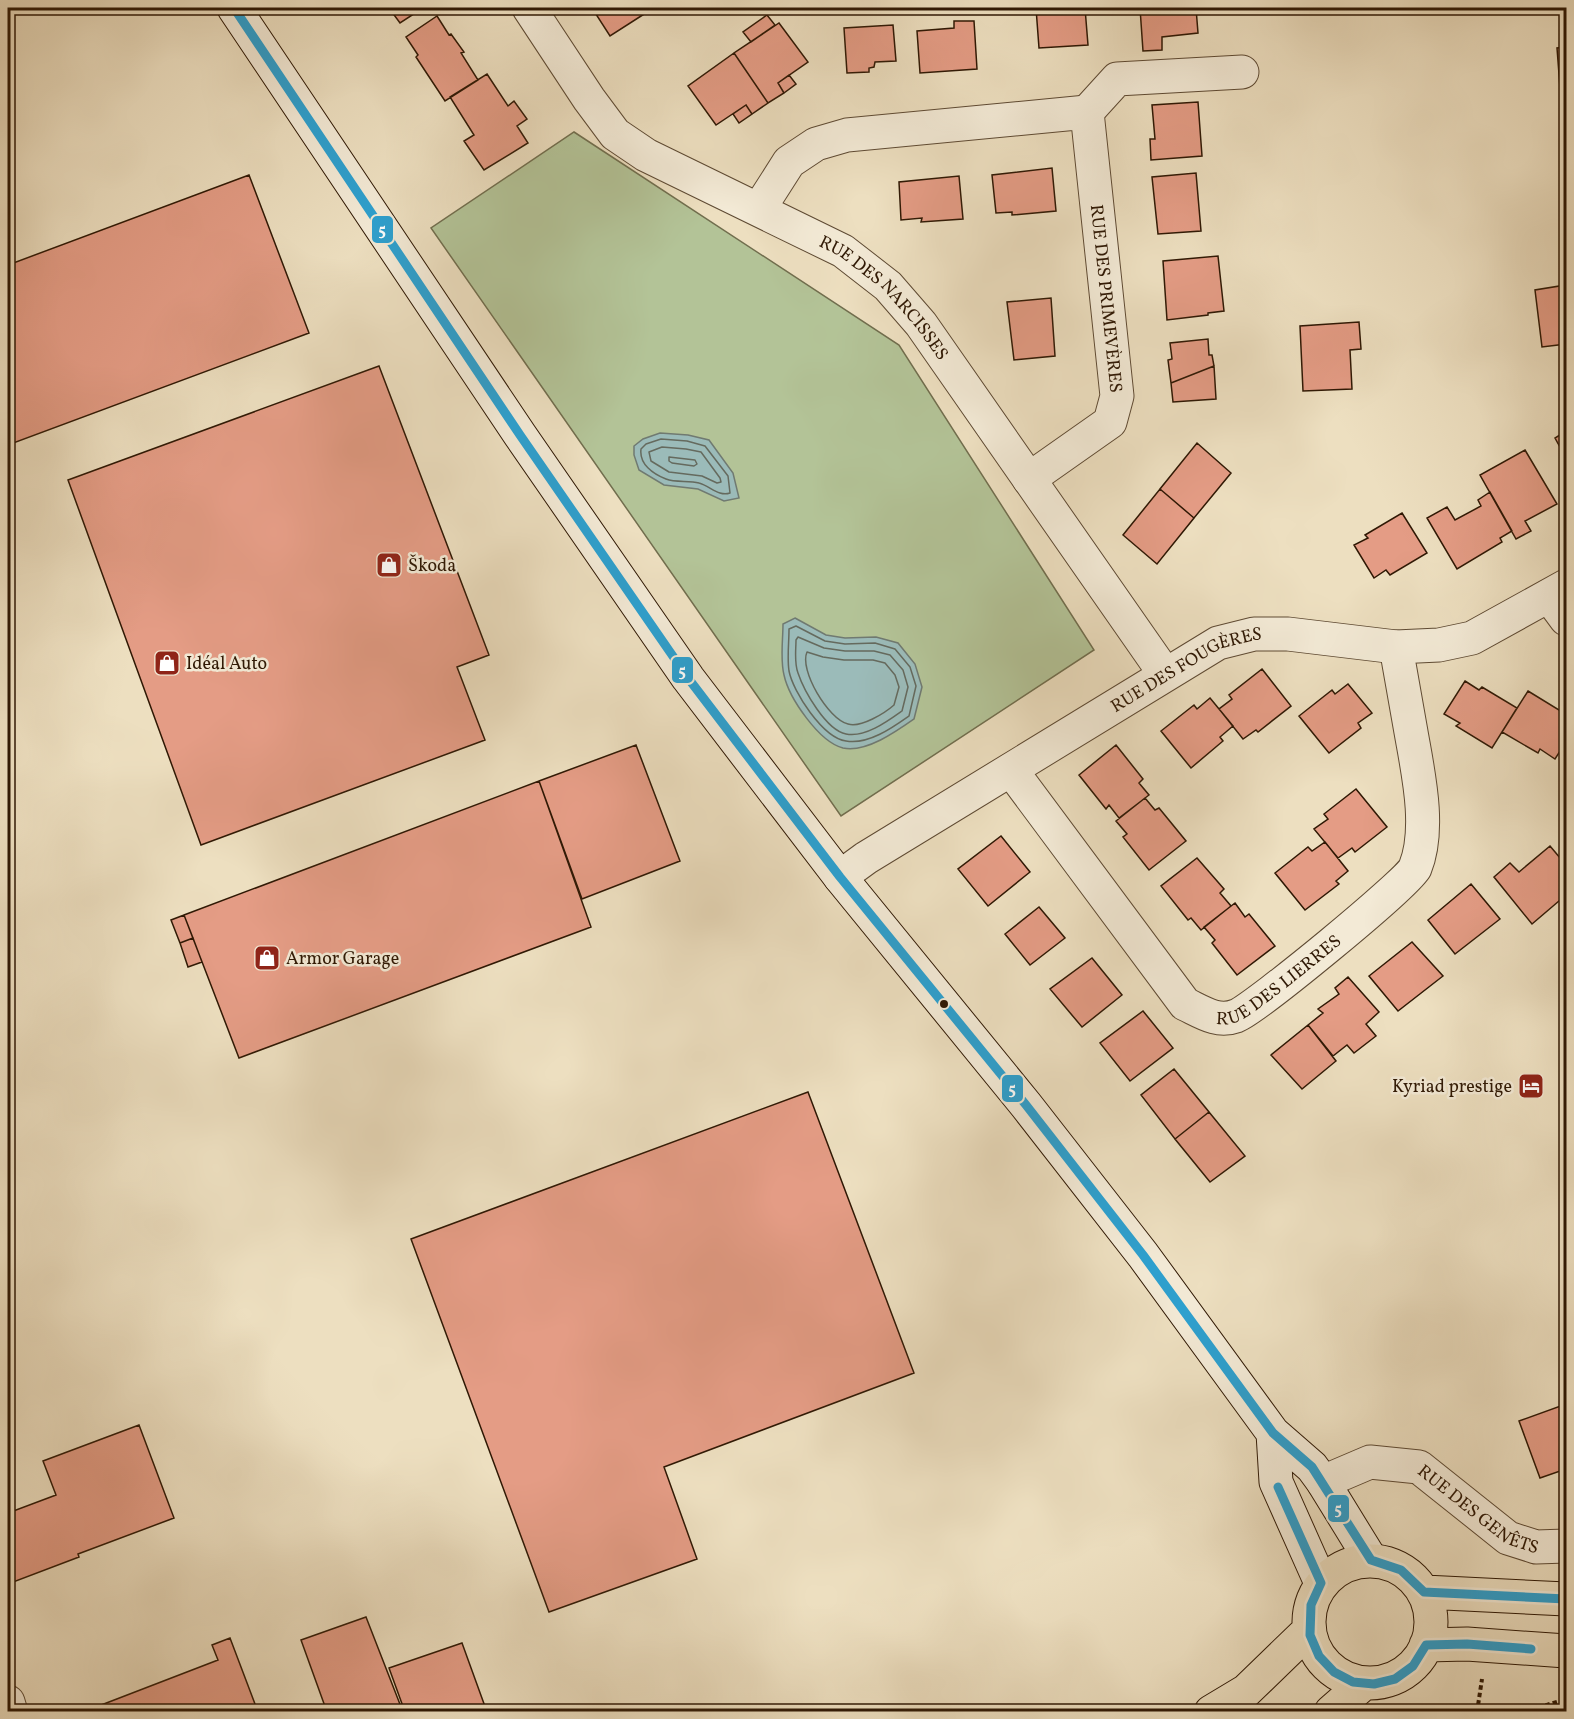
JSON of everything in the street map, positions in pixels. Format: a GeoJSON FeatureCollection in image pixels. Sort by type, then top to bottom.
{"type":"FeatureCollection","features":[{"type":"Feature","properties":{"kind":"main road"},"geometry":{"type":"LineString","coordinates":[[1371,1560],[1392,1564],[1410,1575],[1424,1592],[1431,1612],[1431,1634],[1422,1655],[1407,1672],[1386,1682],[1363,1684],[1347,1680],[1333,1672],[1321,1661],[1312,1646],[1308,1631],[1310,1606],[1321,1583],[1343,1566],[1371,1560]]}},
{"type":"Feature","properties":{"kind":"main road"},"geometry":{"type":"LineString","coordinates":[[1424,1592],[1566,1599]]}},
{"type":"Feature","properties":{"kind":"main road"},"geometry":{"type":"LineString","coordinates":[[1211,1712],[1246,1691],[1308,1631]]}},
{"type":"Feature","properties":{"kind":"main road"},"geometry":{"type":"LineString","coordinates":[[1426,1645],[1467,1644],[1566,1651]]}},
{"type":"Feature","properties":{"kind":"main road"},"geometry":{"type":"LineString","coordinates":[[1331,1712],[1363,1684]]}},
{"type":"Feature","properties":{"kind":"street"},"geometry":{"type":"LineString","coordinates":[[234,8],[520,435],[675,659],[840,877],[1026,1105],[1135,1246],[1273,1434],[1312,1467],[1371,1560]]}},
{"type":"Feature","properties":{"kind":"street","name":"RUE DES NARCISSES"},"geometry":{"type":"LineString","coordinates":[[529,8],[615,134],[646,155],[843,251],[888,286],[921,324],[1165,674]]}},
{"type":"Feature","properties":{"kind":"street"},"geometry":{"type":"LineString","coordinates":[[759,209],[789,162],[816,144],[847,135],[1088,112],[1117,79],[1242,72]]}},
{"type":"Feature","properties":{"kind":"street","name":"RUE DES PRIMEVÈRES"},"geometry":{"type":"LineString","coordinates":[[1029,479],[1110,422],[1117,396],[1088,112]]}},
{"type":"Feature","properties":{"kind":"street","name":"RUE DES FOUGÈRES"},"geometry":{"type":"LineString","coordinates":[[840,877],[866,858],[1218,643],[1254,634],[1288,634],[1396,647],[1439,645],[1472,638],[1561,601]]}},
{"type":"Feature","properties":{"kind":"street","name":"RUE DES LIERRES"},"geometry":{"type":"LineString","coordinates":[[1011,770],[1185,1004],[1214,1019],[1236,1016],[1289,979],[1377,905],[1414,869],[1423,832],[1420,786],[1396,647]]}},
{"type":"Feature","properties":{"kind":"street"},"geometry":{"type":"LineString","coordinates":[[1273,1434],[1276,1482],[1321,1583]]}},
{"type":"Feature","properties":{"kind":"street","name":"RUE DES GENÊTS"},"geometry":{"type":"LineString","coordinates":[[1323,1482],[1370,1462],[1419,1467],[1508,1538],[1536,1547],[1566,1546]]}},
{"type":"Feature","properties":{"kind":"street"},"geometry":{"type":"LineString","coordinates":[[8,1702],[11,1712]]}},
{"type":"Feature","properties":{"kind":"path"},"geometry":{"type":"LineString","coordinates":[[1477,1712],[1484,1670]]}},
{"type":"Feature","properties":{"kind":"path"},"geometry":{"type":"LineString","coordinates":[[1524,1712],[1566,1699]]}},
{"type":"Feature","properties":{"kind":"green space"},"geometry":{"type":"Polygon","coordinates":[[[574,132],[899,345],[1094,650],[841,816],[431,228],[574,132]]]}},
{"type":"Feature","properties":{"kind":"water"},"geometry":{"type":"Polygon","coordinates":[[[660,433],[688,435],[709,440],[733,473],[739,498],[724,501],[698,489],[664,485],[639,470],[634,455],[634,446],[643,439],[660,433]]]}},
{"type":"Feature","properties":{"kind":"water"},"geometry":{"type":"Polygon","coordinates":[[[795,618],[826,635],[845,638],[876,637],[898,643],[915,664],[922,687],[914,719],[881,740],[852,749],[843,748],[824,737],[806,718],[792,695],[784,675],[783,624],[795,618]]]}},
{"type":"Feature","properties":{"kind":"building"},"geometry":{"type":"Polygon","coordinates":[[[389,8],[423,8],[400,23],[389,8]]]}},
{"type":"Feature","properties":{"kind":"building"},"geometry":{"type":"Polygon","coordinates":[[[592,8],[651,8],[652,9],[610,36],[592,8]]]}},
{"type":"Feature","properties":{"kind":"building"},"geometry":{"type":"Polygon","coordinates":[[[1036,8],[1085,8],[1088,45],[1039,48],[1036,8]]]}},
{"type":"Feature","properties":{"kind":"building"},"geometry":{"type":"Polygon","coordinates":[[[1140,8],[1196,8],[1198,33],[1162,37],[1162,50],[1143,51],[1140,8]]]}},
{"type":"Feature","properties":{"kind":"building"},"geometry":{"type":"Polygon","coordinates":[[[767,15],[775,25],[751,42],[743,32],[767,15]]]}},
{"type":"Feature","properties":{"kind":"building"},"geometry":{"type":"Polygon","coordinates":[[[437,16],[449,35],[451,34],[464,52],[461,53],[478,80],[445,101],[416,57],[418,55],[406,37],[437,16]]]}},
{"type":"Feature","properties":{"kind":"building"},"geometry":{"type":"Polygon","coordinates":[[[954,21],[974,21],[977,69],[920,73],[917,31],[954,28],[954,21]]]}},
{"type":"Feature","properties":{"kind":"building"},"geometry":{"type":"Polygon","coordinates":[[[779,23],[808,62],[778,83],[784,93],[768,103],[734,53],[779,23]]]}},
{"type":"Feature","properties":{"kind":"building"},"geometry":{"type":"Polygon","coordinates":[[[893,25],[896,61],[875,62],[874,67],[869,68],[869,72],[847,73],[844,28],[893,25]]]}},
{"type":"Feature","properties":{"kind":"building"},"geometry":{"type":"Polygon","coordinates":[[[1566,47],[1566,126],[1563,127],[1557,48],[1566,47]]]}},
{"type":"Feature","properties":{"kind":"building"},"geometry":{"type":"Polygon","coordinates":[[[734,53],[768,103],[752,114],[746,105],[716,125],[688,86],[734,53]]]}},
{"type":"Feature","properties":{"kind":"building"},"geometry":{"type":"Polygon","coordinates":[[[487,74],[508,106],[514,101],[527,119],[517,126],[528,143],[484,170],[464,141],[474,135],[450,97],[487,74]]]}},
{"type":"Feature","properties":{"kind":"building"},"geometry":{"type":"Polygon","coordinates":[[[789,75],[796,84],[784,93],[778,83],[789,75]]]}},
{"type":"Feature","properties":{"kind":"building"},"geometry":{"type":"Polygon","coordinates":[[[1198,102],[1202,156],[1151,160],[1150,139],[1155,139],[1152,105],[1198,102]]]}},
{"type":"Feature","properties":{"kind":"building"},"geometry":{"type":"Polygon","coordinates":[[[746,105],[752,114],[739,123],[733,114],[746,105]]]}},
{"type":"Feature","properties":{"kind":"building"},"geometry":{"type":"Polygon","coordinates":[[[1566,126],[1566,173],[1563,127],[1566,126]]]}},
{"type":"Feature","properties":{"kind":"building"},"geometry":{"type":"Polygon","coordinates":[[[1052,168],[1056,211],[1012,215],[1012,212],[996,213],[992,175],[1052,168]]]}},
{"type":"Feature","properties":{"kind":"building"},"geometry":{"type":"Polygon","coordinates":[[[1196,173],[1201,231],[1158,234],[1152,177],[1196,173]]]}},
{"type":"Feature","properties":{"kind":"building"},"geometry":{"type":"Polygon","coordinates":[[[1565,173],[1566,213],[1564,213],[1565,173]]]}},
{"type":"Feature","properties":{"kind":"building"},"geometry":{"type":"Polygon","coordinates":[[[249,175],[309,333],[8,445],[8,265],[249,175]]]}},
{"type":"Feature","properties":{"kind":"building"},"geometry":{"type":"Polygon","coordinates":[[[959,176],[963,219],[921,222],[922,218],[901,220],[899,182],[959,176]]]}},
{"type":"Feature","properties":{"kind":"building"},"geometry":{"type":"Polygon","coordinates":[[[1218,256],[1224,311],[1167,320],[1163,261],[1218,256]]]}},
{"type":"Feature","properties":{"kind":"building"},"geometry":{"type":"Polygon","coordinates":[[[1566,285],[1566,344],[1542,347],[1535,290],[1566,285]]]}},
{"type":"Feature","properties":{"kind":"building"},"geometry":{"type":"Polygon","coordinates":[[[1051,298],[1055,356],[1014,360],[1007,302],[1051,298]]]}},
{"type":"Feature","properties":{"kind":"building"},"geometry":{"type":"Polygon","coordinates":[[[1359,322],[1361,349],[1350,350],[1352,389],[1303,391],[1300,326],[1359,322]]]}},
{"type":"Feature","properties":{"kind":"building"},"geometry":{"type":"Polygon","coordinates":[[[1208,339],[1209,355],[1212,355],[1214,366],[1171,383],[1168,360],[1172,359],[1170,343],[1208,339]]]}},
{"type":"Feature","properties":{"kind":"building"},"geometry":{"type":"Polygon","coordinates":[[[379,366],[489,655],[457,667],[485,740],[201,845],[68,480],[379,366]]]}},
{"type":"Feature","properties":{"kind":"building"},"geometry":{"type":"Polygon","coordinates":[[[1214,366],[1216,399],[1173,402],[1171,383],[1214,366]]]}},
{"type":"Feature","properties":{"kind":"building"},"geometry":{"type":"Polygon","coordinates":[[[1566,431],[1566,458],[1555,438],[1566,431]]]}},
{"type":"Feature","properties":{"kind":"building"},"geometry":{"type":"Polygon","coordinates":[[[1197,443],[1231,473],[1194,518],[1160,489],[1197,443]]]}},
{"type":"Feature","properties":{"kind":"building"},"geometry":{"type":"Polygon","coordinates":[[[1525,450],[1557,504],[1525,521],[1531,531],[1516,539],[1480,475],[1525,450]]]}},
{"type":"Feature","properties":{"kind":"building"},"geometry":{"type":"Polygon","coordinates":[[[1160,489],[1194,518],[1157,564],[1123,535],[1160,489]]]}},
{"type":"Feature","properties":{"kind":"building"},"geometry":{"type":"Polygon","coordinates":[[[1490,492],[1512,531],[1500,538],[1502,542],[1457,569],[1427,518],[1447,507],[1455,520],[1481,506],[1478,500],[1490,492]]]}},
{"type":"Feature","properties":{"kind":"building"},"geometry":{"type":"Polygon","coordinates":[[[1402,513],[1427,553],[1390,575],[1386,570],[1374,578],[1354,545],[1368,538],[1365,535],[1402,513]]]}},
{"type":"Feature","properties":{"kind":"building"},"geometry":{"type":"Polygon","coordinates":[[[1262,669],[1291,706],[1258,732],[1256,730],[1243,739],[1219,709],[1232,699],[1229,695],[1262,669]]]}},
{"type":"Feature","properties":{"kind":"building"},"geometry":{"type":"Polygon","coordinates":[[[1465,681],[1479,690],[1482,687],[1517,708],[1492,748],[1456,726],[1460,723],[1444,714],[1465,681]]]}},
{"type":"Feature","properties":{"kind":"building"},"geometry":{"type":"Polygon","coordinates":[[[1348,684],[1372,713],[1358,723],[1361,728],[1329,753],[1299,716],[1332,690],[1335,694],[1348,684]]]}},
{"type":"Feature","properties":{"kind":"building"},"geometry":{"type":"Polygon","coordinates":[[[1528,691],[1564,713],[1561,719],[1566,722],[1566,742],[1555,759],[1540,749],[1538,753],[1502,732],[1528,691]]]}},
{"type":"Feature","properties":{"kind":"building"},"geometry":{"type":"Polygon","coordinates":[[[1210,698],[1233,726],[1220,737],[1223,741],[1191,768],[1161,731],[1194,705],[1197,709],[1210,698]]]}},
{"type":"Feature","properties":{"kind":"building"},"geometry":{"type":"Polygon","coordinates":[[[636,745],[680,861],[582,899],[539,781],[636,745]]]}},
{"type":"Feature","properties":{"kind":"building"},"geometry":{"type":"Polygon","coordinates":[[[1116,745],[1143,779],[1139,783],[1149,795],[1119,818],[1109,805],[1106,809],[1079,775],[1116,745]]]}},
{"type":"Feature","properties":{"kind":"building"},"geometry":{"type":"Polygon","coordinates":[[[539,781],[591,927],[239,1058],[184,915],[539,781]]]}},
{"type":"Feature","properties":{"kind":"building"},"geometry":{"type":"Polygon","coordinates":[[[1356,789],[1387,827],[1355,852],[1352,848],[1338,858],[1314,829],[1328,819],[1324,814],[1356,789]]]}},
{"type":"Feature","properties":{"kind":"building"},"geometry":{"type":"Polygon","coordinates":[[[1145,798],[1155,810],[1159,808],[1186,841],[1149,870],[1123,837],[1127,834],[1116,821],[1145,798]]]}},
{"type":"Feature","properties":{"kind":"building"},"geometry":{"type":"Polygon","coordinates":[[[1001,836],[1030,872],[988,906],[958,869],[1001,836]]]}},
{"type":"Feature","properties":{"kind":"building"},"geometry":{"type":"Polygon","coordinates":[[[1325,842],[1348,871],[1336,881],[1339,884],[1305,910],[1275,873],[1308,847],[1312,851],[1325,842]]]}},
{"type":"Feature","properties":{"kind":"building"},"geometry":{"type":"Polygon","coordinates":[[[1550,846],[1566,865],[1566,895],[1532,924],[1494,877],[1510,863],[1519,872],[1550,846]]]}},
{"type":"Feature","properties":{"kind":"building"},"geometry":{"type":"Polygon","coordinates":[[[1197,858],[1224,889],[1220,893],[1231,906],[1201,930],[1191,918],[1188,920],[1161,886],[1197,858]]]}},
{"type":"Feature","properties":{"kind":"building"},"geometry":{"type":"Polygon","coordinates":[[[1471,884],[1500,919],[1455,954],[1428,920],[1471,884]]]}},
{"type":"Feature","properties":{"kind":"building"},"geometry":{"type":"Polygon","coordinates":[[[1235,903],[1245,917],[1249,914],[1275,946],[1237,975],[1212,943],[1215,940],[1204,927],[1235,903]]]}},
{"type":"Feature","properties":{"kind":"building"},"geometry":{"type":"Polygon","coordinates":[[[1039,907],[1065,938],[1030,965],[1005,934],[1039,907]]]}},
{"type":"Feature","properties":{"kind":"building"},"geometry":{"type":"Polygon","coordinates":[[[184,915],[193,938],[180,943],[171,920],[184,915]]]}},
{"type":"Feature","properties":{"kind":"building"},"geometry":{"type":"Polygon","coordinates":[[[193,938],[202,962],[188,967],[180,943],[193,938]]]}},
{"type":"Feature","properties":{"kind":"building"},"geometry":{"type":"Polygon","coordinates":[[[1412,942],[1443,976],[1398,1011],[1369,976],[1412,942]]]}},
{"type":"Feature","properties":{"kind":"building"},"geometry":{"type":"Polygon","coordinates":[[[1092,958],[1122,995],[1082,1027],[1050,989],[1092,958]]]}},
{"type":"Feature","properties":{"kind":"building"},"geometry":{"type":"Polygon","coordinates":[[[1348,977],[1379,1012],[1366,1024],[1376,1036],[1354,1053],[1347,1045],[1333,1056],[1308,1025],[1323,1013],[1318,1009],[1339,994],[1335,988],[1348,977]]]}},
{"type":"Feature","properties":{"kind":"building"},"geometry":{"type":"Polygon","coordinates":[[[1143,1011],[1173,1048],[1130,1081],[1100,1043],[1143,1011]]]}},
{"type":"Feature","properties":{"kind":"building"},"geometry":{"type":"Polygon","coordinates":[[[1308,1025],[1336,1061],[1302,1089],[1271,1055],[1308,1025]]]}},
{"type":"Feature","properties":{"kind":"building"},"geometry":{"type":"Polygon","coordinates":[[[1174,1069],[1209,1112],[1175,1139],[1141,1095],[1174,1069]]]}},
{"type":"Feature","properties":{"kind":"building"},"geometry":{"type":"Polygon","coordinates":[[[808,1092],[914,1373],[664,1467],[697,1559],[549,1612],[411,1239],[808,1092]]]}},
{"type":"Feature","properties":{"kind":"building"},"geometry":{"type":"Polygon","coordinates":[[[1209,1112],[1245,1156],[1210,1182],[1175,1139],[1209,1112]]]}},
{"type":"Feature","properties":{"kind":"building"},"geometry":{"type":"Polygon","coordinates":[[[1566,1404],[1566,1469],[1540,1478],[1519,1421],[1566,1404]]]}},
{"type":"Feature","properties":{"kind":"building"},"geometry":{"type":"Polygon","coordinates":[[[139,1425],[174,1518],[78,1554],[79,1557],[8,1584],[8,1513],[56,1495],[43,1461],[139,1425]]]}},
{"type":"Feature","properties":{"kind":"building"},"geometry":{"type":"Polygon","coordinates":[[[366,1617],[403,1712],[327,1712],[301,1640],[366,1617]]]}},
{"type":"Feature","properties":{"kind":"building"},"geometry":{"type":"Polygon","coordinates":[[[230,1638],[258,1712],[83,1712],[218,1660],[212,1645],[230,1638]]]}},
{"type":"Feature","properties":{"kind":"building"},"geometry":{"type":"Polygon","coordinates":[[[462,1643],[487,1712],[405,1712],[389,1668],[462,1643]]]}},
{"type":"Feature","properties":{"kind":"transit line","name":"5"},"geometry":{"type":"LineString","coordinates":[[234,8],[520,435],[688,678],[840,877],[1026,1105],[1143,1255],[1273,1433],[1312,1467],[1371,1560],[1401,1570],[1424,1592],[1566,1599]]}},
{"type":"Feature","properties":{"kind":"transit line","name":"5"},"geometry":{"type":"LineString","coordinates":[[1278,1487],[1321,1583],[1311,1605],[1310,1635],[1319,1656],[1334,1672],[1353,1682],[1374,1684],[1395,1679],[1413,1666],[1426,1645],[1467,1644],[1531,1649]]}},
{"type":"Feature","properties":{"kind":"place","name":"Škoda"},"geometry":{"type":"Point","coordinates":[389,565]}},
{"type":"Feature","properties":{"kind":"place","name":"Idéal Auto"},"geometry":{"type":"Point","coordinates":[167,663]}},
{"type":"Feature","properties":{"kind":"place","name":"Armor Garage"},"geometry":{"type":"Point","coordinates":[267,958]}},
{"type":"Feature","properties":{"kind":"place","name":"Kyriad prestige"},"geometry":{"type":"Point","coordinates":[1531,1086]}}]}
